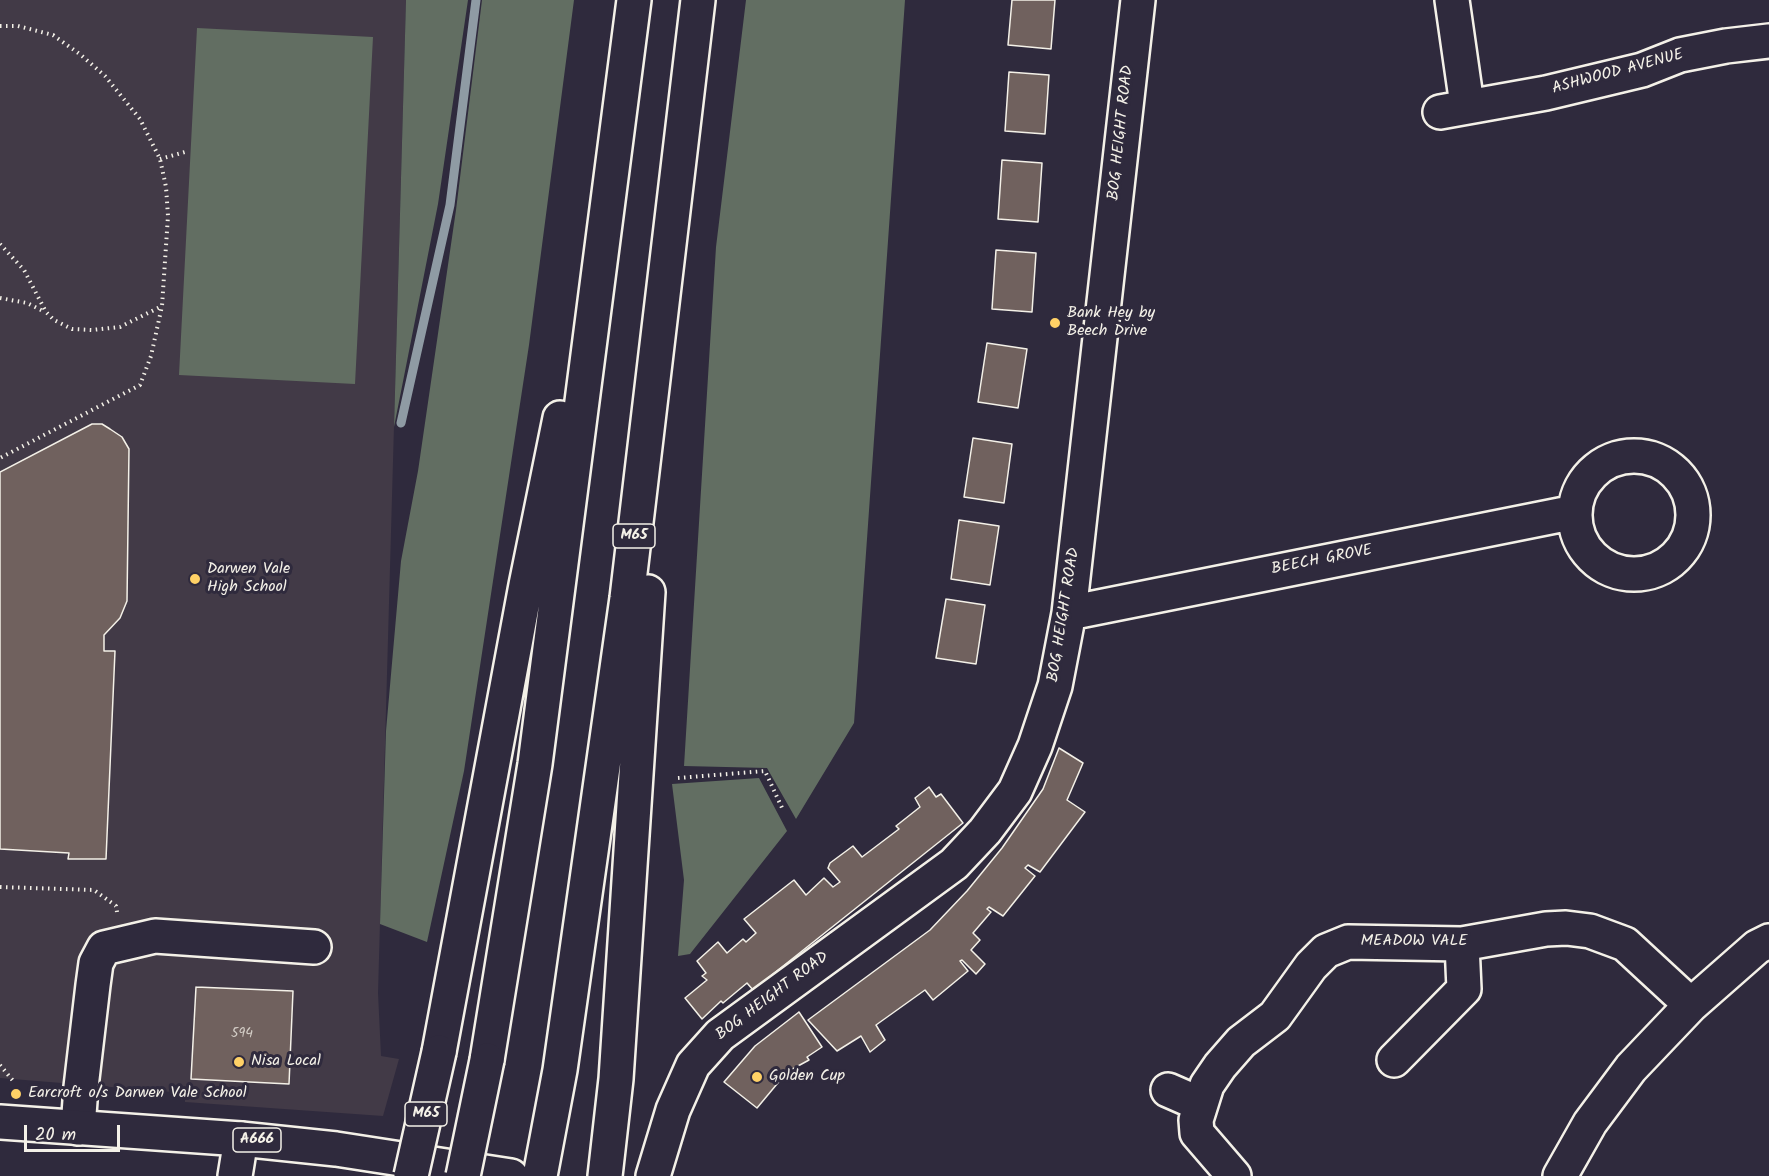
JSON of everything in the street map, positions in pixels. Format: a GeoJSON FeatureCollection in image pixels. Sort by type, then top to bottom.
{"type":"FeatureCollection","features":[{"type":"Feature","properties":{"kind":"main road","name":"M65"},"geometry":{"type":"LineString","coordinates":[[464,1176],[487,1059],[536,764],[634,0]]}},
{"type":"Feature","properties":{"kind":"main road","name":"M65"},"geometry":{"type":"LineString","coordinates":[[540,1176],[560,1071],[627,598],[698,0]]}},
{"type":"Feature","properties":{"kind":"main road","name":"BOG HEIGHT ROAD"},"geometry":{"type":"LineString","coordinates":[[652,1176],[674,1110],[693,1065],[720,1035],[954,864],[985,831],[1015,790],[1035,746],[1055,686],[1069,613],[1138,0]]}},
{"type":"Feature","properties":{"kind":"main road","name":"ASHWOOD AVENUE"},"geometry":{"type":"LineString","coordinates":[[1452,0],[1454,109],[1546,93],[1642,70],[1680,55],[1769,41]]}},
{"type":"Feature","properties":{"kind":"main road","name":"M65"},"geometry":{"type":"LineString","coordinates":[[411,1176],[439,1052],[526,585],[614,153]]}},
{"type":"Feature","properties":{"kind":"main road"},"geometry":{"type":"LineString","coordinates":[[605,1176],[616,1079],[673,210]]}},
{"type":"Feature","properties":{"kind":"main road","name":"BEECH GROVE"},"geometry":{"type":"LineString","coordinates":[[1069,613],[1345,556],[1575,512]]}},
{"type":"Feature","properties":{"kind":"main road","name":"MEADOW VALE"},"geometry":{"type":"LineString","coordinates":[[1234,1176],[1197,1134],[1196,1120],[1207,1085],[1241,1042],[1275,1016],[1311,966],[1326,951],[1348,942],[1462,944],[1546,929],[1566,928],[1590,931],[1625,944],[1691,1005]]}},
{"type":"Feature","properties":{"kind":"main road"},"geometry":{"type":"LineString","coordinates":[[78,1128],[96,963],[104,948],[155,936],[314,947]]}},
{"type":"Feature","properties":{"kind":"main road"},"geometry":{"type":"LineString","coordinates":[[1560,1176],[1590,1123],[1631,1068],[1691,1005],[1757,947],[1769,941]]}},
{"type":"Feature","properties":{"kind":"main road"},"geometry":{"type":"LineString","coordinates":[[1394,1060],[1464,989],[1462,944]]}},
{"type":"Feature","properties":{"kind":"main road"},"geometry":{"type":"LineString","coordinates":[[1168,1090],[1200,1104]]}},
{"type":"Feature","properties":{"kind":"main road","name":"A666"},"geometry":{"type":"LineString","coordinates":[[0,1122],[241,1138],[336,1149],[511,1176]]}},
{"type":"Feature","properties":{"kind":"main road"},"geometry":{"type":"LineString","coordinates":[[235,1176],[241,1138]]}},
{"type":"Feature","properties":{"kind":"path"},"geometry":{"type":"LineString","coordinates":[[0,27],[18,26],[53,35],[105,76],[140,119],[159,159],[166,187],[168,216],[162,306],[151,356],[140,385],[0,458]]}},
{"type":"Feature","properties":{"kind":"path"},"geometry":{"type":"LineString","coordinates":[[159,159],[184,152]]}},
{"type":"Feature","properties":{"kind":"path"},"geometry":{"type":"LineString","coordinates":[[0,244],[24,270],[46,312],[54,320],[72,329],[93,330],[120,327],[162,306]]}},
{"type":"Feature","properties":{"kind":"path"},"geometry":{"type":"LineString","coordinates":[[0,298],[27,303],[46,312]]}},
{"type":"Feature","properties":{"kind":"path"},"geometry":{"type":"LineString","coordinates":[[678,778],[765,771],[783,810]]}},
{"type":"Feature","properties":{"kind":"path"},"geometry":{"type":"LineString","coordinates":[[0,1065],[14,1082]]}},
{"type":"Feature","properties":{"kind":"shaded area","name":"Darwen Vale High School"},"geometry":{"type":"Polygon","coordinates":[[[0,0],[406,0],[378,993],[381,1056],[399,1059],[383,1116],[185,1102],[185,1093],[0,1078],[0,0]]]}},
{"type":"Feature","properties":{"kind":"green space"},"geometry":{"type":"Polygon","coordinates":[[[406,0],[468,0],[438,204],[394,427],[406,0]]]}},
{"type":"Feature","properties":{"kind":"green space"},"geometry":{"type":"Polygon","coordinates":[[[482,0],[574,0],[529,345],[464,771],[427,942],[380,924],[386,731],[401,561],[418,471],[456,210],[482,0]]]}},
{"type":"Feature","properties":{"kind":"green space"},"geometry":{"type":"Polygon","coordinates":[[[746,0],[905,0],[854,723],[796,819],[767,768],[684,766],[716,247],[746,0]]]}},
{"type":"Feature","properties":{"kind":"green space"},"geometry":{"type":"Polygon","coordinates":[[[197,28],[373,37],[355,384],[179,375],[197,28]]]}},
{"type":"Feature","properties":{"kind":"green space"},"geometry":{"type":"Polygon","coordinates":[[[759,778],[787,831],[690,954],[678,956],[684,880],[672,784],[759,778]]]}},
{"type":"Feature","properties":{"kind":"building"},"geometry":{"type":"Polygon","coordinates":[[[1012,0],[1055,0],[1051,49],[1008,45],[1012,0]]]}},
{"type":"Feature","properties":{"kind":"building"},"geometry":{"type":"Polygon","coordinates":[[[1009,72],[1049,75],[1045,134],[1005,131],[1009,72]]]}},
{"type":"Feature","properties":{"kind":"building"},"geometry":{"type":"Polygon","coordinates":[[[1002,160],[1042,163],[1038,222],[998,219],[1002,160]]]}},
{"type":"Feature","properties":{"kind":"building"},"geometry":{"type":"Polygon","coordinates":[[[996,250],[1036,253],[1032,312],[992,309],[996,250]]]}},
{"type":"Feature","properties":{"kind":"building"},"geometry":{"type":"Polygon","coordinates":[[[987,343],[1027,349],[1018,408],[978,402],[987,343]]]}},
{"type":"Feature","properties":{"kind":"building"},"geometry":{"type":"Polygon","coordinates":[[[92,424],[102,424],[122,437],[129,449],[127,601],[120,618],[104,635],[104,651],[115,651],[106,859],[68,859],[69,853],[0,849],[0,472],[92,424]]]}},
{"type":"Feature","properties":{"kind":"building"},"geometry":{"type":"Polygon","coordinates":[[[973,438],[1012,444],[1004,503],[964,497],[973,438]]]}},
{"type":"Feature","properties":{"kind":"building"},"geometry":{"type":"Polygon","coordinates":[[[959,520],[999,526],[990,585],[951,579],[959,520]]]}},
{"type":"Feature","properties":{"kind":"building"},"geometry":{"type":"Polygon","coordinates":[[[946,599],[985,605],[976,664],[936,658],[946,599]]]}},
{"type":"Feature","properties":{"kind":"building"},"geometry":{"type":"Polygon","coordinates":[[[1059,748],[1083,763],[1067,800],[1085,812],[1040,872],[1028,865],[1025,868],[1035,876],[1003,916],[989,907],[987,909],[991,912],[973,933],[980,940],[971,950],[985,964],[976,974],[962,960],[960,961],[968,971],[933,1000],[925,990],[876,1025],[885,1040],[870,1052],[861,1036],[837,1051],[808,1020],[930,930],[967,891],[1002,848],[1043,789],[1059,748]]]}},
{"type":"Feature","properties":{"kind":"building"},"geometry":{"type":"Polygon","coordinates":[[[929,787],[936,797],[941,794],[963,823],[753,990],[747,983],[723,1003],[721,1001],[702,1019],[685,998],[707,980],[702,976],[706,973],[697,961],[718,942],[727,953],[743,939],[746,942],[756,933],[744,919],[794,880],[806,895],[824,878],[833,887],[840,882],[828,868],[830,863],[853,846],[862,857],[899,829],[896,826],[920,807],[915,798],[929,787]]]}},
{"type":"Feature","properties":{"kind":"building"},"geometry":{"type":"Polygon","coordinates":[[[196,987],[293,991],[289,1084],[191,1079],[196,987]]]}},
{"type":"Feature","properties":{"kind":"building"},"geometry":{"type":"Polygon","coordinates":[[[799,1012],[822,1047],[807,1057],[809,1060],[787,1072],[757,1108],[724,1082],[755,1046],[799,1012]]]}},
{"type":"Feature","properties":{"kind":"waterway"},"geometry":{"type":"LineString","coordinates":[[401,423],[450,205],[476,0]]}},
{"type":"Feature","properties":{"kind":"place","name":"Bank Hey by Beech Drive"},"geometry":{"type":"Point","coordinates":[1055,323]}},
{"type":"Feature","properties":{"kind":"place","name":"Darwen Vale High School"},"geometry":{"type":"Point","coordinates":[195,579]}},
{"type":"Feature","properties":{"kind":"place","name":"Nisa Local"},"geometry":{"type":"Point","coordinates":[239,1062]}},
{"type":"Feature","properties":{"kind":"place","name":"Golden Cup"},"geometry":{"type":"Point","coordinates":[757,1077]}},
{"type":"Feature","properties":{"kind":"place","name":"Earcroft o/s Darwen Vale School"},"geometry":{"type":"Point","coordinates":[16,1094]}}]}
